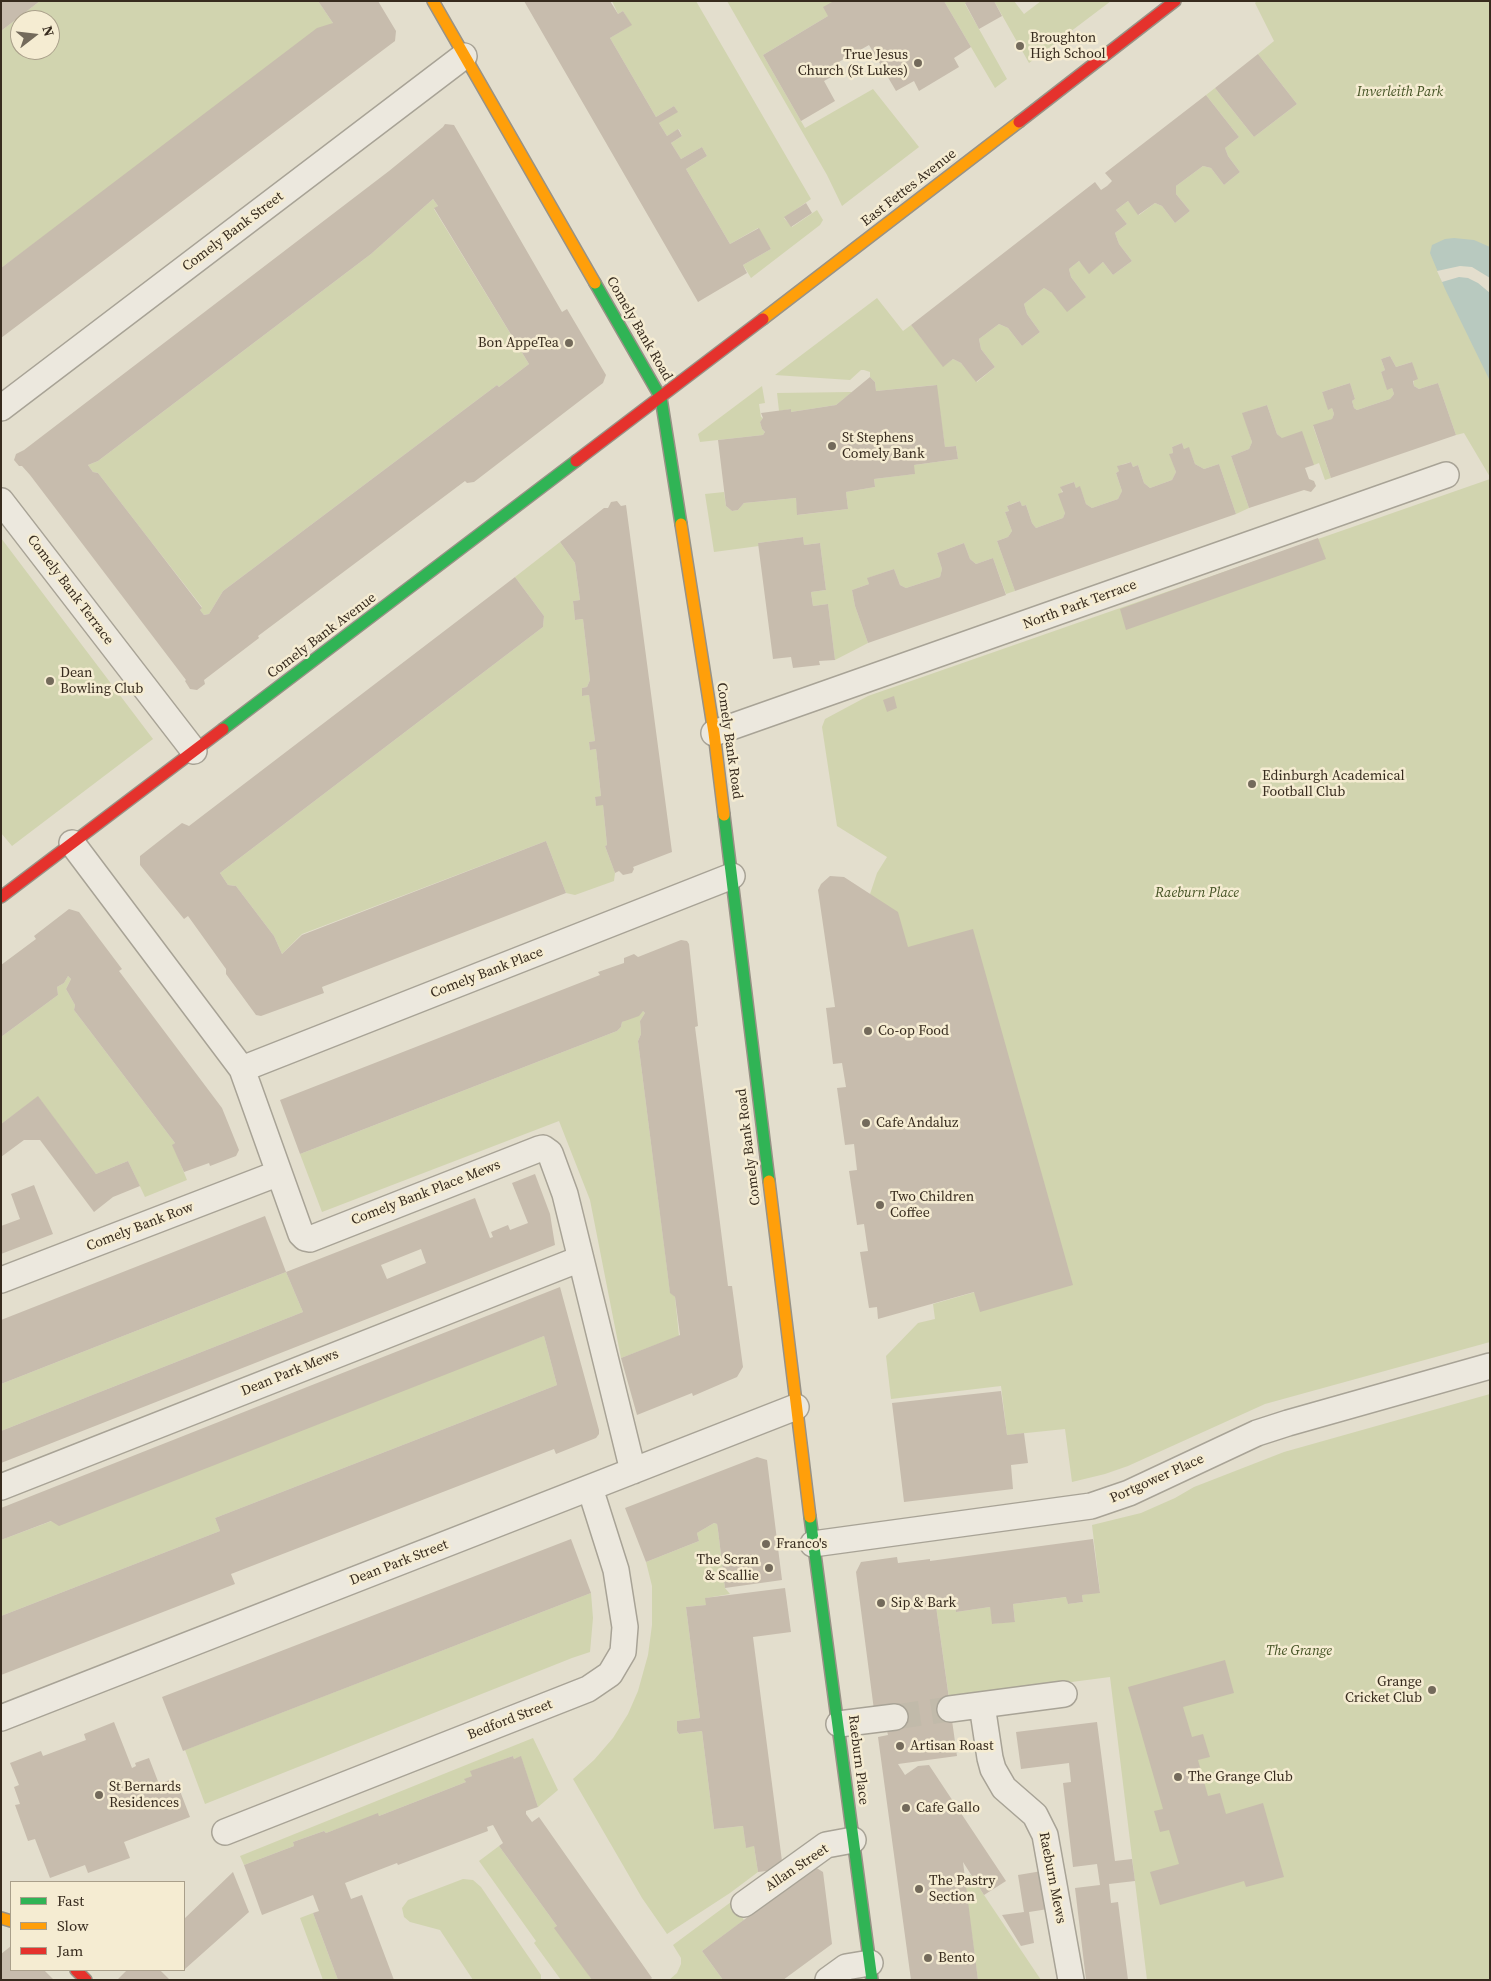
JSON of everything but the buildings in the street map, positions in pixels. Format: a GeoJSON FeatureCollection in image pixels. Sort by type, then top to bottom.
{"type":"FeatureCollection","features":[{"type":"Feature","properties":{"kind":"main road","name":"Comely Bank Road"},"geometry":{"type":"LineString","coordinates":[[433,1],[661,398],[714,733],[813,1544]]}},
{"type":"Feature","properties":{"kind":"main road","name":"East Fettes Avenue"},"geometry":{"type":"LineString","coordinates":[[661,398],[1175,1]]}},
{"type":"Feature","properties":{"kind":"main road","name":"Comely Bank Avenue"},"geometry":{"type":"LineString","coordinates":[[3,893],[661,398]]}},
{"type":"Feature","properties":{"kind":"main road","name":"Raeburn Place"},"geometry":{"type":"LineString","coordinates":[[813,1544],[839,1724],[871,1971]]}},
{"type":"Feature","properties":{"kind":"main road"},"geometry":{"type":"LineString","coordinates":[[77,1971],[86,1980]]}},
{"type":"Feature","properties":{"kind":"street","name":"Comely Bank Street"},"geometry":{"type":"LineString","coordinates":[[1,408],[464,56]]}},
{"type":"Feature","properties":{"kind":"street","name":"North Park Terrace"},"geometry":{"type":"LineString","coordinates":[[714,733],[1446,475]]}},
{"type":"Feature","properties":{"kind":"street","name":"Comely Bank Terrace"},"geometry":{"type":"LineString","coordinates":[[1,501],[194,751]]}},
{"type":"Feature","properties":{"kind":"street"},"geometry":{"type":"LineString","coordinates":[[72,842],[242,1069],[279,1173]]}},
{"type":"Feature","properties":{"kind":"street","name":"Comely Bank Place"},"geometry":{"type":"LineString","coordinates":[[242,1069],[732,876]]}},
{"type":"Feature","properties":{"kind":"street","name":"Comely Bank Place Mews"},"geometry":{"type":"LineString","coordinates":[[279,1173],[301,1234],[305,1238],[310,1239],[539,1149],[546,1150],[550,1153],[565,1194],[580,1259]]}},
{"type":"Feature","properties":{"kind":"street","name":"Comely Bank Row"},"geometry":{"type":"LineString","coordinates":[[1,1280],[279,1173]]}},
{"type":"Feature","properties":{"kind":"street"},"geometry":{"type":"LineString","coordinates":[[580,1259],[633,1471]]}},
{"type":"Feature","properties":{"kind":"street","name":"Dean Park Mews"},"geometry":{"type":"LineString","coordinates":[[1,1487],[580,1259]]}},
{"type":"Feature","properties":{"kind":"street","name":"Portgower Place"},"geometry":{"type":"LineString","coordinates":[[813,1544],[1091,1506],[1129,1493],[1257,1433],[1490,1366]]}},
{"type":"Feature","properties":{"kind":"street","name":"Dean Park Street"},"geometry":{"type":"LineString","coordinates":[[1,1718],[796,1408]]}},
{"type":"Feature","properties":{"kind":"street","name":"Bedford Street"},"geometry":{"type":"LineString","coordinates":[[224,1832],[588,1689],[610,1674],[623,1652],[625,1627],[616,1570],[590,1488]]}},
{"type":"Feature","properties":{"kind":"street"},"geometry":{"type":"LineString","coordinates":[[950,1709],[1064,1694]]}},
{"type":"Feature","properties":{"kind":"street","name":"Raeburn Mews"},"geometry":{"type":"LineString","coordinates":[[982,1705],[990,1758],[998,1779],[1009,1792],[1035,1815],[1045,1835],[1071,1980]]}},
{"type":"Feature","properties":{"kind":"street"},"geometry":{"type":"LineString","coordinates":[[839,1724],[895,1717]]}},
{"type":"Feature","properties":{"kind":"street","name":"Allan Street"},"geometry":{"type":"LineString","coordinates":[[744,1904],[826,1845],[853,1840]]}},
{"type":"Feature","properties":{"kind":"street"},"geometry":{"type":"LineString","coordinates":[[828,1980],[846,1967],[871,1971]]}},
{"type":"Feature","properties":{"kind":"green space"},"geometry":{"type":"Polygon","coordinates":[[[40,1],[318,1],[333,23],[1,268],[1,31],[10,24],[10,60],[60,60],[60,10],[28,10],[40,1]]]}},
{"type":"Feature","properties":{"kind":"green space"},"geometry":{"type":"Polygon","coordinates":[[[612,1],[696,1],[811,199],[784,218],[792,227],[817,210],[823,220],[820,225],[751,278],[743,265],[771,249],[758,228],[730,244],[686,169],[707,156],[702,147],[681,159],[671,143],[682,136],[679,129],[667,136],[659,123],[677,111],[674,106],[656,117],[610,38],[631,25],[623,11],[618,14],[612,1]]]}},
{"type":"Feature","properties":{"kind":"green space"},"geometry":{"type":"Polygon","coordinates":[[[727,1],[834,1],[828,16],[763,55],[805,128],[873,89],[919,147],[842,206],[827,175],[727,1]]]}},
{"type":"Feature","properties":{"kind":"green space"},"geometry":{"type":"Polygon","coordinates":[[[944,1],[968,1],[965,4],[1007,79],[995,88],[944,1]]]}},
{"type":"Feature","properties":{"kind":"green space"},"geometry":{"type":"Polygon","coordinates":[[[994,1],[1014,1],[1024,14],[1041,1],[1111,1],[1029,63],[994,1]]]}},
{"type":"Feature","properties":{"kind":"green space","name":"Inverleith Park"},"geometry":{"type":"Polygon","coordinates":[[[1257,1],[1490,1],[1490,477],[1464,433],[1456,435],[1438,383],[1419,389],[1414,386],[1412,362],[1396,367],[1390,356],[1381,359],[1385,370],[1381,372],[1387,389],[1392,388],[1394,394],[1390,399],[1357,410],[1354,408],[1352,401],[1355,399],[1350,383],[1322,392],[1328,409],[1332,408],[1334,414],[1332,419],[1313,426],[1331,478],[1325,480],[1319,463],[1314,465],[1277,434],[1267,405],[1243,413],[1252,442],[1249,449],[1231,456],[1249,508],[1236,514],[1219,464],[1204,469],[1195,464],[1189,448],[1184,449],[1182,443],[1172,447],[1173,453],[1170,454],[1176,472],[1172,480],[1150,488],[1144,483],[1138,465],[1133,467],[1131,462],[1118,466],[1119,471],[1116,473],[1122,491],[1118,499],[1092,508],[1086,504],[1080,487],[1076,488],[1074,482],[1068,484],[1061,487],[1065,513],[1063,518],[1036,528],[1032,523],[1026,505],[1022,506],[1020,501],[1014,503],[1007,506],[1009,511],[1005,512],[1012,531],[1008,537],[997,541],[1015,591],[1006,594],[993,558],[976,564],[970,559],[964,543],[937,553],[942,569],[940,577],[906,588],[900,585],[894,569],[868,578],[869,584],[852,590],[855,606],[868,643],[835,660],[828,604],[813,606],[811,592],[826,590],[820,543],[804,545],[803,537],[758,543],[759,546],[714,552],[705,494],[724,492],[726,506],[732,511],[738,510],[744,503],[796,498],[798,515],[848,509],[846,492],[875,487],[874,479],[914,474],[914,465],[958,459],[956,446],[945,447],[936,385],[876,391],[875,382],[870,377],[870,372],[864,370],[861,370],[850,380],[775,375],[877,298],[903,331],[911,325],[943,366],[953,359],[961,363],[977,382],[995,367],[981,349],[979,339],[999,324],[1008,328],[1022,346],[1040,332],[1027,314],[1024,304],[1044,288],[1052,293],[1086,297],[1071,277],[1069,269],[1079,261],[1089,273],[1103,262],[1113,275],[1132,261],[1119,244],[1115,233],[1127,224],[1116,210],[1128,201],[1139,215],[1155,203],[1162,206],[1175,223],[1190,211],[1176,194],[1176,186],[1203,166],[1211,168],[1224,185],[1240,172],[1228,156],[1225,148],[1239,137],[1206,95],[1215,88],[1254,137],[1297,104],[1258,54],[1274,41],[1255,3],[1257,1]]]}},
{"type":"Feature","properties":{"kind":"green space"},"geometry":{"type":"Polygon","coordinates":[[[433,199],[438,206],[434,209],[529,364],[499,387],[497,385],[223,591],[209,614],[204,615],[200,610],[202,607],[98,473],[93,472],[88,465],[98,461],[371,254],[433,199]]]}},
{"type":"Feature","properties":{"kind":"green space"},"geometry":{"type":"Polygon","coordinates":[[[762,386],[765,403],[759,404],[761,417],[763,418],[760,422],[765,432],[763,435],[700,442],[698,434],[762,386]]]}},
{"type":"Feature","properties":{"kind":"green space"},"geometry":{"type":"Polygon","coordinates":[[[852,392],[836,405],[791,412],[791,409],[779,411],[777,393],[852,392]]]}},
{"type":"Feature","properties":{"kind":"green space","name":"Raeburn Place"},"geometry":{"type":"Polygon","coordinates":[[[1490,479],[1490,1342],[1265,1404],[1128,1466],[1072,1482],[1065,1429],[1007,1435],[1001,1386],[891,1399],[886,1356],[918,1323],[935,1319],[933,1304],[1003,1284],[870,894],[877,873],[887,857],[837,826],[822,727],[825,719],[868,696],[1490,479]]]}},
{"type":"Feature","properties":{"kind":"green space","name":"Dean Bowling Club"},"geometry":{"type":"Polygon","coordinates":[[[1,538],[153,739],[12,846],[1,833],[1,538]]]}},
{"type":"Feature","properties":{"kind":"green space"},"geometry":{"type":"Polygon","coordinates":[[[560,542],[575,563],[580,600],[573,601],[575,620],[583,619],[590,680],[587,687],[582,688],[582,696],[589,695],[595,741],[589,742],[590,750],[596,749],[601,796],[595,798],[596,805],[603,805],[607,845],[605,846],[615,873],[614,881],[575,895],[566,893],[546,841],[302,934],[282,954],[274,936],[236,886],[228,885],[220,873],[543,627],[544,616],[515,577],[560,542]]]}},
{"type":"Feature","properties":{"kind":"green space"},"geometry":{"type":"Polygon","coordinates":[[[68,976],[71,979],[66,989],[75,1005],[74,1010],[175,1143],[173,1145],[187,1180],[145,1197],[128,1161],[96,1174],[38,1097],[1,1124],[1,1037],[58,995],[57,987],[64,983],[68,976]]]}},
{"type":"Feature","properties":{"kind":"green space"},"geometry":{"type":"Polygon","coordinates":[[[643,1011],[645,1013],[640,1021],[641,1034],[638,1041],[670,1292],[675,1297],[679,1336],[621,1358],[590,1200],[559,1121],[322,1212],[300,1154],[617,1031],[621,1027],[622,1022],[643,1011]]]}},
{"type":"Feature","properties":{"kind":"green space"},"geometry":{"type":"Polygon","coordinates":[[[286,1272],[303,1312],[1,1431],[1,1384],[286,1272]]]}},
{"type":"Feature","properties":{"kind":"green space"},"geometry":{"type":"Polygon","coordinates":[[[544,1336],[557,1385],[215,1518],[220,1531],[1,1616],[1,1540],[544,1336]]]}},
{"type":"Feature","properties":{"kind":"green space","name":"The Grange"},"geometry":{"type":"Polygon","coordinates":[[[1490,1394],[1490,1980],[1147,1980],[1110,1677],[949,1698],[936,1606],[939,1601],[947,1606],[955,1605],[956,1612],[990,1607],[993,1624],[1015,1621],[1013,1604],[1067,1597],[1068,1604],[1083,1602],[1082,1595],[1100,1592],[1092,1525],[1141,1513],[1175,1498],[1194,1487],[1284,1452],[1490,1394]]]}},
{"type":"Feature","properties":{"kind":"green space"},"geometry":{"type":"Polygon","coordinates":[[[714,1523],[717,1524],[725,1588],[730,1594],[706,1598],[706,1605],[686,1607],[700,1718],[677,1721],[677,1731],[679,1734],[702,1731],[714,1829],[743,1826],[746,1847],[754,1846],[758,1872],[730,1893],[667,1934],[642,1898],[573,1779],[594,1760],[613,1738],[628,1714],[638,1691],[648,1655],[652,1625],[652,1586],[646,1562],[699,1541],[697,1533],[714,1523]]]}},
{"type":"Feature","properties":{"kind":"green space"},"geometry":{"type":"Polygon","coordinates":[[[591,1593],[593,1618],[590,1652],[205,1804],[185,1750],[591,1593]]]}},
{"type":"Feature","properties":{"kind":"green space"},"geometry":{"type":"Polygon","coordinates":[[[533,1738],[558,1790],[538,1807],[521,1757],[514,1759],[513,1756],[471,1771],[472,1776],[465,1779],[466,1782],[379,1816],[378,1814],[326,1833],[324,1831],[293,1842],[294,1846],[244,1865],[240,1856],[533,1738]]]}},
{"type":"Feature","properties":{"kind":"green space"},"geometry":{"type":"Polygon","coordinates":[[[499,1846],[557,1926],[592,1980],[561,1980],[534,1943],[536,1941],[479,1861],[499,1846]]]}},
{"type":"Feature","properties":{"kind":"green space"},"geometry":{"type":"Polygon","coordinates":[[[971,1875],[1041,1980],[978,1980],[964,1876],[971,1875]]]}},
{"type":"Feature","properties":{"kind":"green space"},"geometry":{"type":"Polygon","coordinates":[[[463,1879],[473,1880],[481,1887],[541,1975],[541,1980],[473,1980],[440,1930],[410,1922],[404,1917],[402,1908],[408,1900],[463,1879]]]}},
{"type":"Feature","properties":{"kind":"green space"},"geometry":{"type":"Polygon","coordinates":[[[731,1902],[744,1920],[702,1951],[723,1980],[669,1980],[677,1973],[681,1964],[681,1958],[673,1945],[731,1902]]]}},
{"type":"Feature","properties":{"kind":"green space"},"geometry":{"type":"Polygon","coordinates":[[[313,1913],[338,1980],[323,1980],[300,1918],[313,1913]]]}},
{"type":"Feature","properties":{"kind":"shaded area"},"geometry":{"type":"Polygon","coordinates":[[[1445,239],[1474,240],[1490,247],[1490,381],[1445,289],[1430,253],[1432,245],[1445,239]]]}},
{"type":"Feature","properties":{"kind":"pier"},"geometry":{"type":"Polygon","coordinates":[[[1460,266],[1472,267],[1490,278],[1490,293],[1478,283],[1468,278],[1459,277],[1442,282],[1437,271],[1460,266]]]}},
{"type":"Feature","properties":{"kind":"tunnel"},"geometry":{"type":"LineString","coordinates":[[895,1717],[950,1709]]}},
{"type":"Feature","properties":{"kind":"traffic: fast"},"geometry":{"type":"LineString","coordinates":[[595,283],[661,398],[681,524]]}},
{"type":"Feature","properties":{"kind":"traffic: fast"},"geometry":{"type":"LineString","coordinates":[[223,729],[576,461]]}},
{"type":"Feature","properties":{"kind":"traffic: fast"},"geometry":{"type":"LineString","coordinates":[[724,815],[769,1181]]}},
{"type":"Feature","properties":{"kind":"traffic: fast"},"geometry":{"type":"LineString","coordinates":[[810,1517],[872,1980]]}},
{"type":"Feature","properties":{"kind":"traffic: slow"},"geometry":{"type":"LineString","coordinates":[[433,1],[595,283]]}},
{"type":"Feature","properties":{"kind":"traffic: slow"},"geometry":{"type":"LineString","coordinates":[[763,319],[1019,122]]}},
{"type":"Feature","properties":{"kind":"traffic: slow"},"geometry":{"type":"LineString","coordinates":[[681,524],[714,733],[724,815]]}},
{"type":"Feature","properties":{"kind":"traffic: slow"},"geometry":{"type":"LineString","coordinates":[[769,1181],[810,1517]]}},
{"type":"Feature","properties":{"kind":"traffic: slow"},"geometry":{"type":"LineString","coordinates":[[1,1918],[10,1921]]}},
{"type":"Feature","properties":{"kind":"traffic: jam"},"geometry":{"type":"LineString","coordinates":[[1019,122],[1175,1]]}},
{"type":"Feature","properties":{"kind":"traffic: jam"},"geometry":{"type":"LineString","coordinates":[[576,461],[763,319]]}},
{"type":"Feature","properties":{"kind":"traffic: jam"},"geometry":{"type":"LineString","coordinates":[[1,897],[223,729]]}},
{"type":"Feature","properties":{"kind":"traffic: jam"},"geometry":{"type":"LineString","coordinates":[[77,1971],[86,1980]]}},
{"type":"Feature","properties":{"kind":"place","name":"Broughton High School"},"geometry":{"type":"Point","coordinates":[1020,46]}},
{"type":"Feature","properties":{"kind":"place","name":"True Jesus Church (St Lukes)"},"geometry":{"type":"Point","coordinates":[918,63]}},
{"type":"Feature","properties":{"kind":"place","name":"Bon AppeTea"},"geometry":{"type":"Point","coordinates":[569,343]}},
{"type":"Feature","properties":{"kind":"place","name":"St Stephens Comely Bank"},"geometry":{"type":"Point","coordinates":[832,446]}},
{"type":"Feature","properties":{"kind":"place","name":"Dean Bowling Club"},"geometry":{"type":"Point","coordinates":[50,681]}},
{"type":"Feature","properties":{"kind":"place","name":"Edinburgh Academical Football Club"},"geometry":{"type":"Point","coordinates":[1252,784]}},
{"type":"Feature","properties":{"kind":"place","name":"Co-op Food"},"geometry":{"type":"Point","coordinates":[868,1031]}},
{"type":"Feature","properties":{"kind":"place","name":"Cafe Andaluz"},"geometry":{"type":"Point","coordinates":[866,1123]}},
{"type":"Feature","properties":{"kind":"place","name":"Two Children Coffee"},"geometry":{"type":"Point","coordinates":[880,1205]}},
{"type":"Feature","properties":{"kind":"place","name":"Franco's"},"geometry":{"type":"Point","coordinates":[766,1544]}},
{"type":"Feature","properties":{"kind":"place","name":"The Scran & Scallie"},"geometry":{"type":"Point","coordinates":[769,1568]}},
{"type":"Feature","properties":{"kind":"place","name":"Sip & Bark"},"geometry":{"type":"Point","coordinates":[881,1603]}},
{"type":"Feature","properties":{"kind":"place","name":"Grange Cricket Club"},"geometry":{"type":"Point","coordinates":[1432,1690]}},
{"type":"Feature","properties":{"kind":"place","name":"Artisan Roast"},"geometry":{"type":"Point","coordinates":[900,1746]}},
{"type":"Feature","properties":{"kind":"place","name":"The Grange Club"},"geometry":{"type":"Point","coordinates":[1178,1777]}},
{"type":"Feature","properties":{"kind":"place","name":"St Bernards Residences"},"geometry":{"type":"Point","coordinates":[99,1795]}},
{"type":"Feature","properties":{"kind":"place","name":"Cafe Gallo"},"geometry":{"type":"Point","coordinates":[906,1808]}},
{"type":"Feature","properties":{"kind":"place","name":"The Pastry Section"},"geometry":{"type":"Point","coordinates":[919,1889]}},
{"type":"Feature","properties":{"kind":"place","name":"Bento"},"geometry":{"type":"Point","coordinates":[928,1958]}}]}
